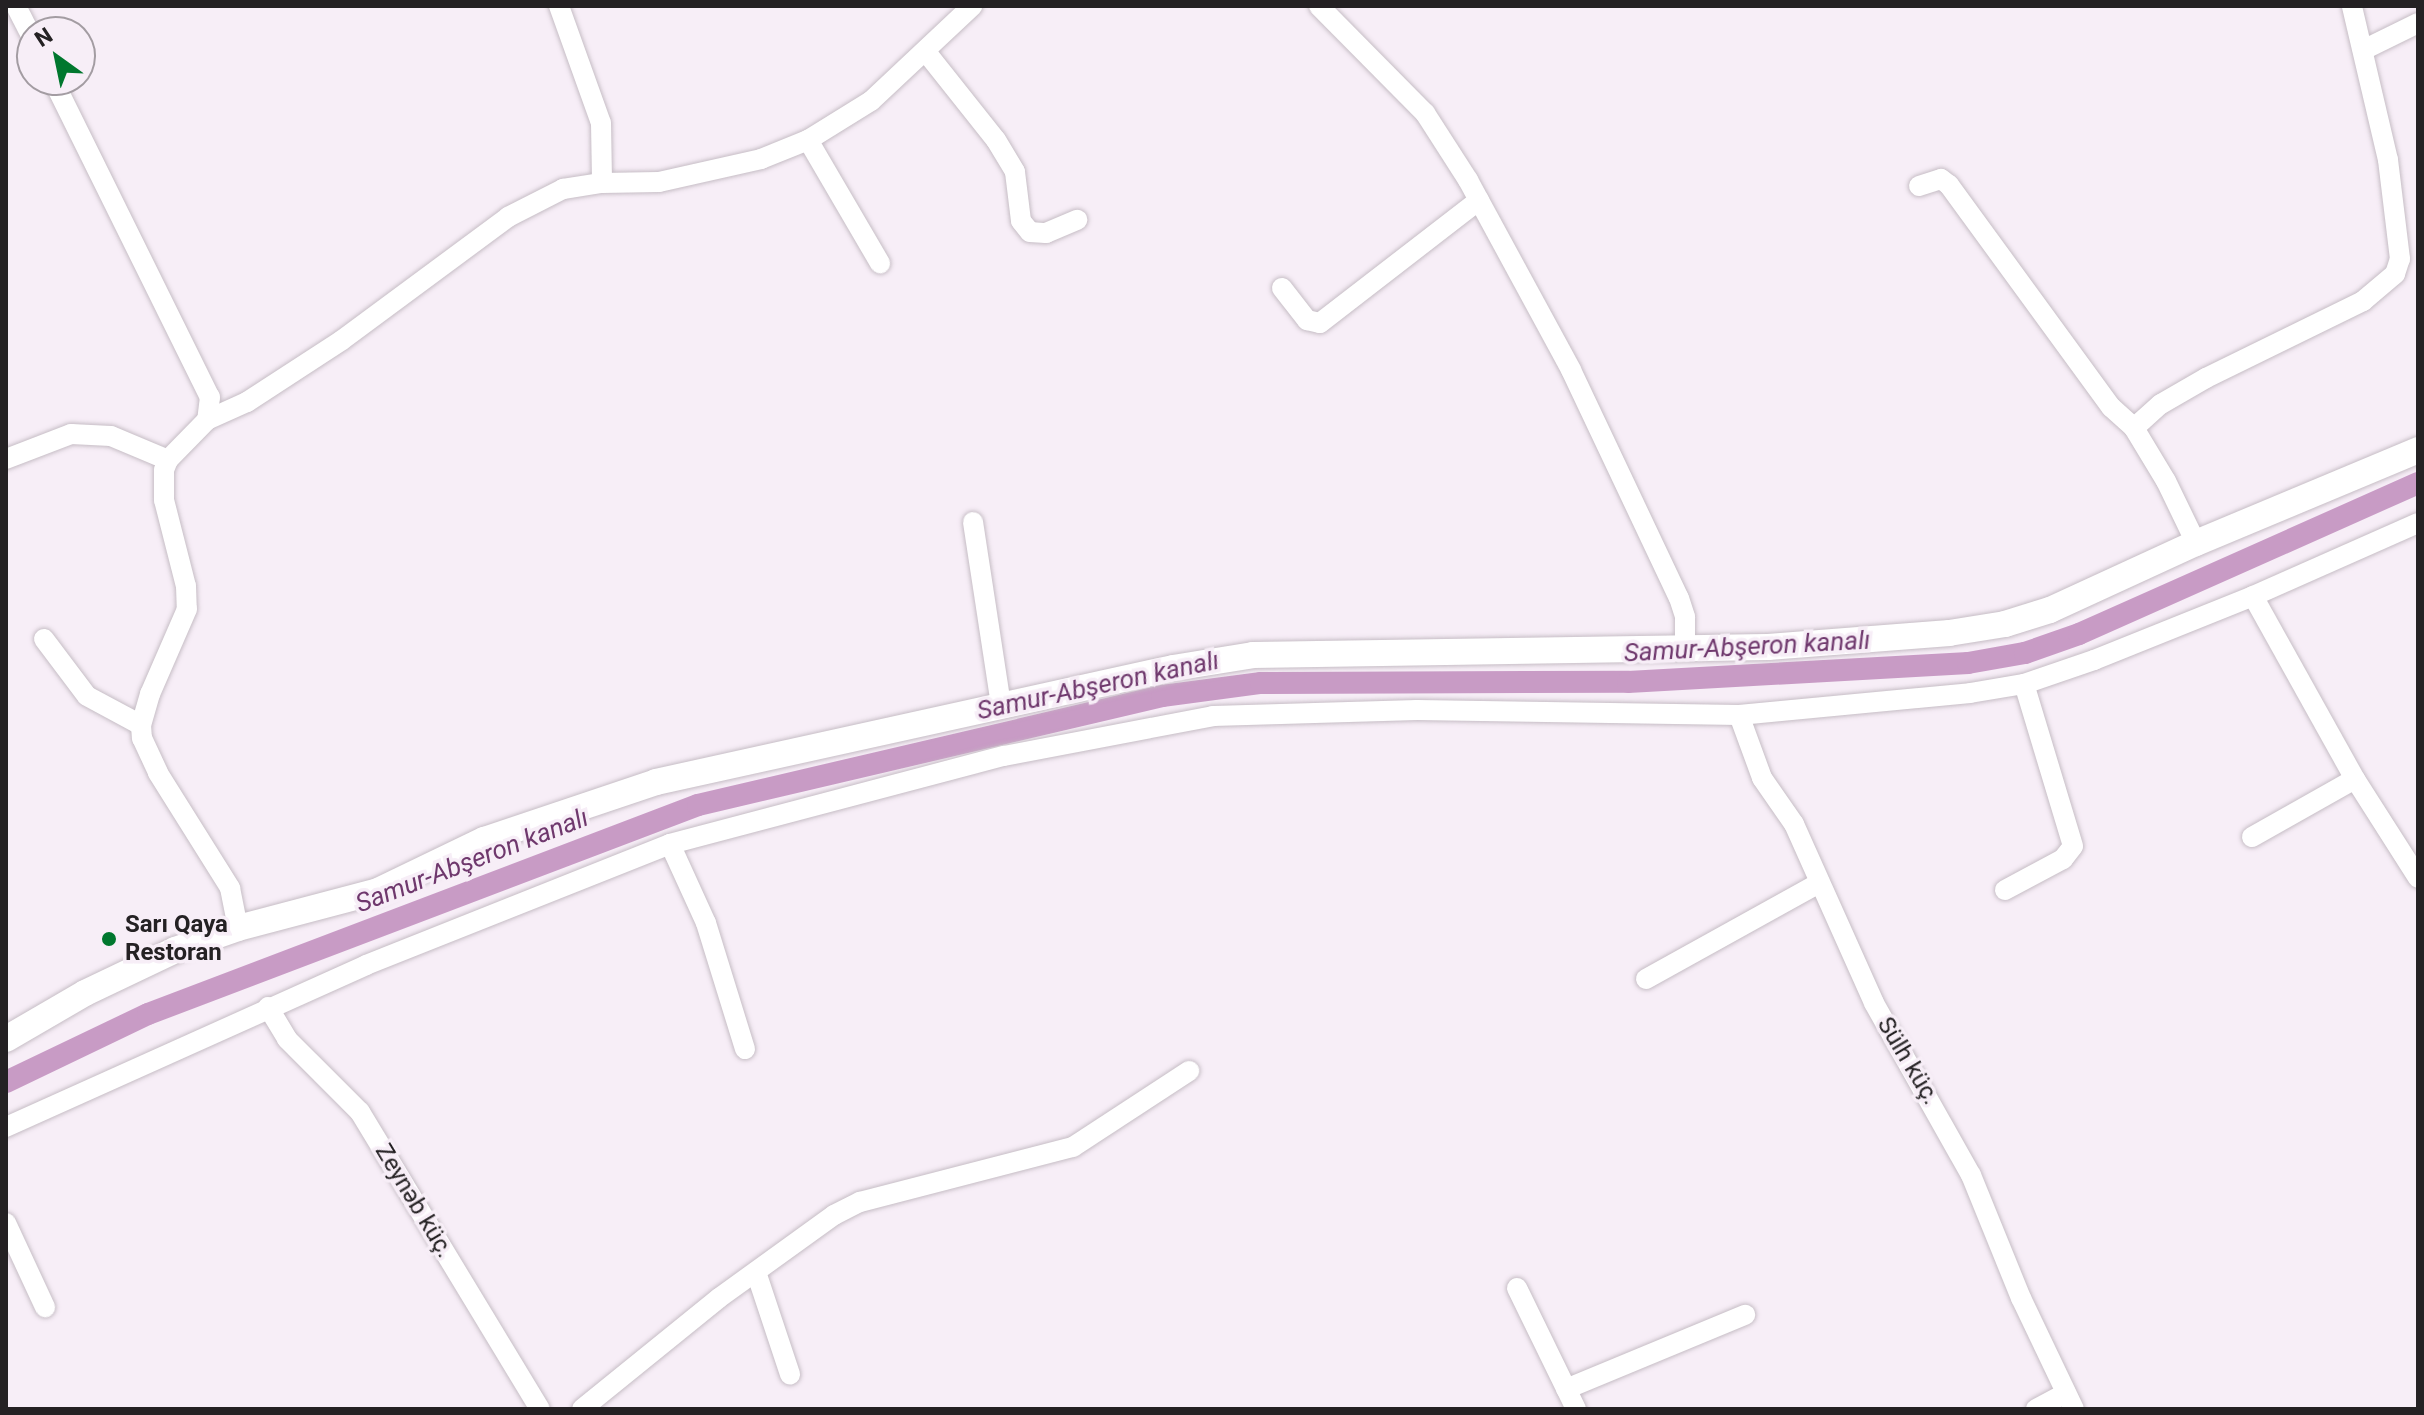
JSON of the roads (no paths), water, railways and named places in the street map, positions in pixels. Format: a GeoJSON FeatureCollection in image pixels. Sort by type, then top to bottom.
{"type":"FeatureCollection","features":[{"type":"Feature","properties":{"kind":"street"},"geometry":{"type":"LineString","coordinates":[[559,6],[601,123],[602,183]]}},
{"type":"Feature","properties":{"kind":"street"},"geometry":{"type":"LineString","coordinates":[[238,928],[230,888],[158,773],[142,738],[141,725],[150,694],[187,609],[186,586],[164,500],[162,480],[168,460],[207,420],[247,402],[342,340],[508,217],[563,189],[602,183],[659,182],[761,159],[808,140],[871,101],[972,6]]}},
{"type":"Feature","properties":{"kind":"street"},"geometry":{"type":"LineString","coordinates":[[1319,6],[1425,113],[1450,147],[1571,370],[1679,598],[1685,617],[1685,650]]}},
{"type":"Feature","properties":{"kind":"street"},"geometry":{"type":"LineString","coordinates":[[2134,428],[2161,404],[2206,378],[2363,301],[2395,274],[2400,259],[2388,160],[2352,6]]}},
{"type":"Feature","properties":{"kind":"street"},"geometry":{"type":"LineString","coordinates":[[2363,50],[2418,23]]}},
{"type":"Feature","properties":{"kind":"street"},"geometry":{"type":"LineString","coordinates":[[926,52],[996,140],[1015,172],[1021,221],[1030,232],[1046,233],[1077,220]]}},
{"type":"Feature","properties":{"kind":"street"},"geometry":{"type":"LineString","coordinates":[[61,96],[204,382],[210,397],[207,420]]}},
{"type":"Feature","properties":{"kind":"street"},"geometry":{"type":"LineString","coordinates":[[808,140],[880,263]]}},
{"type":"Feature","properties":{"kind":"street"},"geometry":{"type":"LineString","coordinates":[[1919,186],[1932,180],[1949,185],[2111,407],[2134,428],[2166,481],[2196,543]]}},
{"type":"Feature","properties":{"kind":"street"},"geometry":{"type":"LineString","coordinates":[[1282,288],[1307,320],[1320,323],[1479,200]]}},
{"type":"Feature","properties":{"kind":"street"},"geometry":{"type":"LineString","coordinates":[[6,459],[71,434],[111,436],[168,460]]}},
{"type":"Feature","properties":{"kind":"street"},"geometry":{"type":"LineString","coordinates":[[6,1039],[118,976],[238,928],[378,891],[484,840],[656,782],[1173,668],[1253,655],[1685,650],[1949,633],[2005,624],[2050,610],[2196,543],[2418,450]]}},
{"type":"Feature","properties":{"kind":"street"},"geometry":{"type":"LineString","coordinates":[[973,522],[1001,706]]}},
{"type":"Feature","properties":{"kind":"street"},"geometry":{"type":"LineString","coordinates":[[6,1127],[268,1007],[670,844],[1004,756],[1213,716],[1417,710],[1739,715],[1970,693],[2024,684],[2094,660],[2253,596],[2418,523]]}},
{"type":"Feature","properties":{"kind":"street"},"geometry":{"type":"LineString","coordinates":[[2253,596],[2355,779],[2418,878]]}},
{"type":"Feature","properties":{"kind":"street"},"geometry":{"type":"LineString","coordinates":[[44,639],[87,696],[141,725]]}},
{"type":"Feature","properties":{"kind":"street"},"geometry":{"type":"LineString","coordinates":[[2005,890],[2063,859],[2073,846],[2024,684]]}},
{"type":"Feature","properties":{"kind":"street","name":"Sülh küç."},"geometry":{"type":"LineString","coordinates":[[1739,715],[1762,778],[1794,824],[1874,1003],[1971,1175],[2021,1298],[2070,1401]]}},
{"type":"Feature","properties":{"kind":"street"},"geometry":{"type":"LineString","coordinates":[[2252,837],[2355,779]]}},
{"type":"Feature","properties":{"kind":"street"},"geometry":{"type":"LineString","coordinates":[[670,844],[706,923],[745,1049]]}},
{"type":"Feature","properties":{"kind":"street"},"geometry":{"type":"LineString","coordinates":[[1646,979],[1819,883]]}},
{"type":"Feature","properties":{"kind":"street","name":"Zeynəb küç."},"geometry":{"type":"LineString","coordinates":[[268,1007],[287,1039],[360,1112],[540,1409]]}},
{"type":"Feature","properties":{"kind":"street"},"geometry":{"type":"LineString","coordinates":[[582,1409],[756,1272],[834,1215],[860,1202],[1073,1147],[1189,1071]]}},
{"type":"Feature","properties":{"kind":"street"},"geometry":{"type":"LineString","coordinates":[[6,1223],[45,1307]]}},
{"type":"Feature","properties":{"kind":"street"},"geometry":{"type":"LineString","coordinates":[[756,1272],[790,1374]]}},
{"type":"Feature","properties":{"kind":"street"},"geometry":{"type":"LineString","coordinates":[[1517,1288],[1576,1409]]}},
{"type":"Feature","properties":{"kind":"street"},"geometry":{"type":"LineString","coordinates":[[1566,1389],[1745,1315]]}},
{"type":"Feature","properties":{"kind":"street"},"geometry":{"type":"LineString","coordinates":[[2036,1409],[2070,1401]]}},
{"type":"Feature","properties":{"kind":"waterway","name":"Samur-Abşeron kanalı"},"geometry":{"type":"LineString","coordinates":[[6,1082],[148,1014],[698,805],[1162,696],[1261,683],[1628,682],[1968,663],[2025,653],[2079,634],[2418,483]]}},
{"type":"Feature","properties":{"kind":"place","name":"Sarı Qaya Restoran"},"geometry":{"type":"Point","coordinates":[109,939]}}]}
